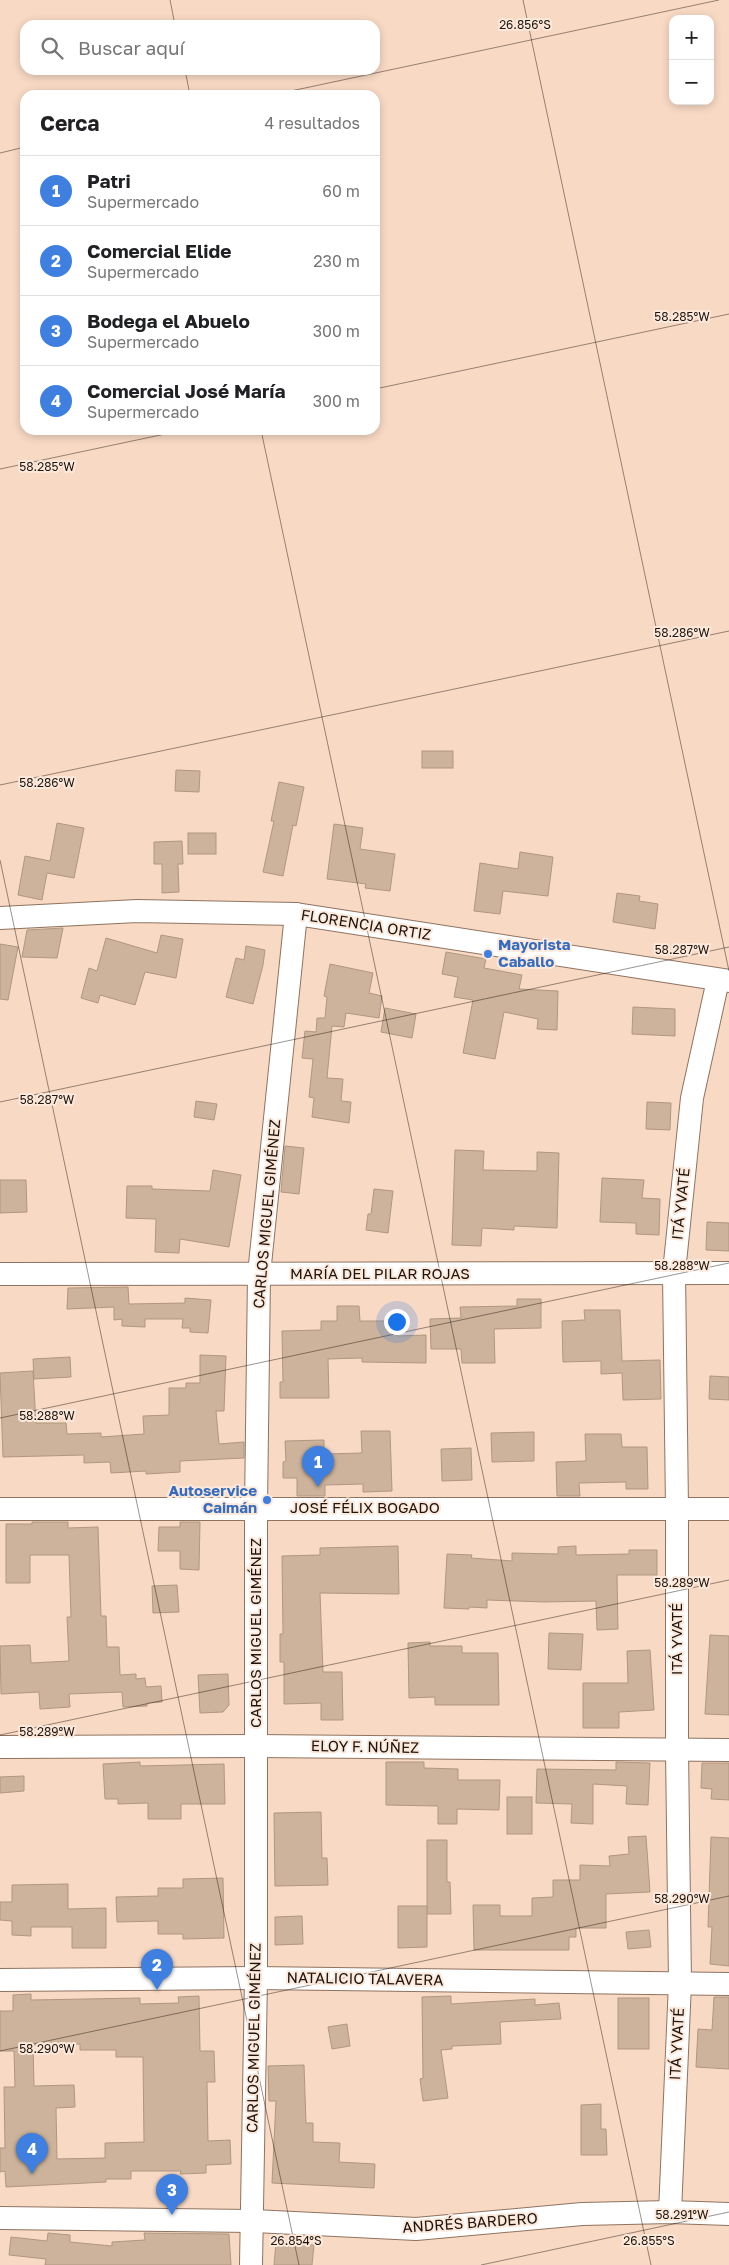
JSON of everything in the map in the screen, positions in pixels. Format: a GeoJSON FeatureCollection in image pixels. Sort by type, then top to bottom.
{"type":"FeatureCollection","features":[{"type":"Feature","properties":{"kind":"street","name":"FLORENCIA ORTIZ"},"geometry":{"type":"LineString","coordinates":[[0,918],[137,911],[296,914],[724,981]]}},
{"type":"Feature","properties":{"kind":"street","name":"CARLOS MIGUEL GIMÉNEZ"},"geometry":{"type":"LineString","coordinates":[[251,2265],[256,1978],[256,1508],[259,1274],[296,914]]}},
{"type":"Feature","properties":{"kind":"street","name":"ITÁ YVATÉ"},"geometry":{"type":"LineString","coordinates":[[670,2212],[680,1983],[674,1272],[692,1098],[724,981]]}},
{"type":"Feature","properties":{"kind":"street","name":"MARÍA DEL PILAR ROJAS"},"geometry":{"type":"LineString","coordinates":[[0,1274],[729,1273]]}},
{"type":"Feature","properties":{"kind":"street","name":"JOSÉ FÉLIX BOGADO"},"geometry":{"type":"LineString","coordinates":[[0,1509],[729,1509]]}},
{"type":"Feature","properties":{"kind":"street","name":"ELOY F. NÚÑEZ"},"geometry":{"type":"LineString","coordinates":[[0,1747],[256,1746],[729,1750]]}},
{"type":"Feature","properties":{"kind":"street","name":"NATALICIO TALAVERA"},"geometry":{"type":"LineString","coordinates":[[0,1980],[256,1978],[729,1984]]}},
{"type":"Feature","properties":{"kind":"street","name":"ANDRÉS BARDERO"},"geometry":{"type":"LineString","coordinates":[[0,2218],[252,2221],[416,2229],[582,2214],[670,2212],[729,2214]]}},
{"type":"Feature","properties":{"kind":"building"},"geometry":{"type":"Polygon","coordinates":[[[422,751],[453,751],[453,768],[422,768],[422,751]]]}},
{"type":"Feature","properties":{"kind":"building"},"geometry":{"type":"Polygon","coordinates":[[[176,770],[200,771],[199,792],[175,791],[176,770]]]}},
{"type":"Feature","properties":{"kind":"building"},"geometry":{"type":"Polygon","coordinates":[[[279,782],[304,787],[296,826],[293,825],[283,876],[263,872],[274,821],[271,821],[279,782]]]}},
{"type":"Feature","properties":{"kind":"building"},"geometry":{"type":"Polygon","coordinates":[[[57,823],[84,828],[74,878],[47,873],[42,900],[18,895],[25,856],[50,861],[57,823]]]}},
{"type":"Feature","properties":{"kind":"building"},"geometry":{"type":"Polygon","coordinates":[[[334,824],[363,828],[360,849],[395,854],[390,891],[365,888],[366,884],[327,879],[334,824]]]}},
{"type":"Feature","properties":{"kind":"building"},"geometry":{"type":"Polygon","coordinates":[[[188,833],[216,833],[216,854],[188,854],[188,833]]]}},
{"type":"Feature","properties":{"kind":"building"},"geometry":{"type":"Polygon","coordinates":[[[182,841],[183,864],[178,864],[179,892],[162,893],[162,864],[154,864],[154,842],[182,841]]]}},
{"type":"Feature","properties":{"kind":"building"},"geometry":{"type":"Polygon","coordinates":[[[520,852],[553,857],[548,896],[503,891],[500,914],[474,911],[480,863],[518,869],[520,852]]]}},
{"type":"Feature","properties":{"kind":"building"},"geometry":{"type":"Polygon","coordinates":[[[617,893],[640,896],[639,901],[658,904],[655,929],[613,922],[617,893]]]}},
{"type":"Feature","properties":{"kind":"building"},"geometry":{"type":"Polygon","coordinates":[[[63,928],[57,958],[22,957],[27,930],[63,928]]]}},
{"type":"Feature","properties":{"kind":"building"},"geometry":{"type":"Polygon","coordinates":[[[161,935],[183,939],[176,978],[145,972],[135,1005],[100,995],[98,1003],[81,998],[89,968],[97,971],[106,938],[157,953],[161,935]]]}},
{"type":"Feature","properties":{"kind":"building"},"geometry":{"type":"Polygon","coordinates":[[[0,944],[18,947],[8,1000],[0,999],[0,944]]]}},
{"type":"Feature","properties":{"kind":"building"},"geometry":{"type":"Polygon","coordinates":[[[246,946],[265,950],[253,1004],[226,997],[236,958],[244,960],[246,946]]]}},
{"type":"Feature","properties":{"kind":"building"},"geometry":{"type":"Polygon","coordinates":[[[446,952],[486,959],[484,968],[522,975],[519,989],[558,991],[557,1030],[537,1029],[538,1019],[504,1012],[495,1059],[463,1053],[473,1000],[454,997],[458,977],[442,974],[446,952]]]}},
{"type":"Feature","properties":{"kind":"building"},"geometry":{"type":"Polygon","coordinates":[[[330,964],[373,973],[369,993],[382,996],[379,1018],[346,1013],[344,1027],[332,1026],[327,1078],[343,1079],[341,1101],[351,1102],[349,1123],[312,1117],[314,1098],[309,1097],[313,1059],[302,1058],[305,1031],[316,1032],[317,1018],[325,1018],[327,997],[324,996],[330,964]]]}},
{"type":"Feature","properties":{"kind":"building"},"geometry":{"type":"Polygon","coordinates":[[[633,1007],[675,1009],[675,1036],[632,1034],[633,1007]]]}},
{"type":"Feature","properties":{"kind":"building"},"geometry":{"type":"Polygon","coordinates":[[[385,1008],[416,1014],[412,1038],[381,1032],[385,1008]]]}},
{"type":"Feature","properties":{"kind":"building"},"geometry":{"type":"Polygon","coordinates":[[[196,1101],[217,1104],[214,1120],[194,1117],[196,1101]]]}},
{"type":"Feature","properties":{"kind":"building"},"geometry":{"type":"Polygon","coordinates":[[[647,1102],[671,1103],[670,1130],[646,1129],[647,1102]]]}},
{"type":"Feature","properties":{"kind":"building"},"geometry":{"type":"Polygon","coordinates":[[[285,1146],[304,1148],[299,1194],[281,1192],[285,1146]]]}},
{"type":"Feature","properties":{"kind":"building"},"geometry":{"type":"Polygon","coordinates":[[[455,1150],[484,1151],[483,1170],[537,1171],[537,1152],[559,1153],[557,1228],[514,1226],[514,1230],[482,1228],[481,1246],[452,1245],[455,1150]]]}},
{"type":"Feature","properties":{"kind":"building"},"geometry":{"type":"Polygon","coordinates":[[[213,1170],[241,1175],[229,1247],[180,1239],[179,1253],[155,1252],[156,1219],[126,1218],[127,1186],[152,1186],[152,1189],[210,1191],[213,1170]]]}},
{"type":"Feature","properties":{"kind":"building"},"geometry":{"type":"Polygon","coordinates":[[[602,1178],[644,1180],[642,1198],[660,1199],[659,1235],[636,1234],[636,1223],[600,1222],[602,1178]]]}},
{"type":"Feature","properties":{"kind":"building"},"geometry":{"type":"Polygon","coordinates":[[[0,1180],[26,1180],[27,1212],[0,1213],[0,1180]]]}},
{"type":"Feature","properties":{"kind":"building"},"geometry":{"type":"Polygon","coordinates":[[[374,1189],[393,1191],[388,1233],[366,1230],[368,1214],[371,1214],[374,1189]]]}},
{"type":"Feature","properties":{"kind":"building"},"geometry":{"type":"Polygon","coordinates":[[[707,1222],[729,1223],[729,1251],[706,1250],[707,1222]]]}},
{"type":"Feature","properties":{"kind":"building"},"geometry":{"type":"Polygon","coordinates":[[[128,1287],[129,1304],[185,1303],[185,1298],[211,1300],[208,1333],[190,1332],[190,1328],[182,1328],[183,1319],[145,1319],[145,1327],[122,1326],[122,1319],[114,1320],[114,1307],[67,1309],[68,1288],[128,1287]]]}},
{"type":"Feature","properties":{"kind":"building"},"geometry":{"type":"Polygon","coordinates":[[[517,1299],[541,1299],[541,1328],[494,1329],[495,1363],[462,1363],[461,1349],[431,1349],[430,1319],[461,1318],[460,1307],[517,1306],[517,1299]]]}},
{"type":"Feature","properties":{"kind":"building"},"geometry":{"type":"Polygon","coordinates":[[[337,1306],[359,1306],[360,1321],[397,1321],[397,1336],[426,1335],[426,1363],[362,1362],[362,1358],[328,1359],[329,1398],[280,1398],[280,1382],[283,1382],[282,1331],[321,1330],[321,1321],[337,1321],[337,1306]]]}},
{"type":"Feature","properties":{"kind":"building"},"geometry":{"type":"Polygon","coordinates":[[[584,1310],[620,1310],[622,1361],[660,1360],[661,1399],[623,1400],[622,1373],[601,1374],[601,1361],[563,1362],[562,1321],[585,1320],[584,1310]]]}},
{"type":"Feature","properties":{"kind":"building"},"geometry":{"type":"Polygon","coordinates":[[[200,1355],[226,1356],[224,1411],[216,1411],[219,1444],[244,1442],[244,1458],[180,1461],[180,1472],[146,1474],[146,1471],[111,1473],[110,1462],[84,1463],[84,1455],[3,1457],[0,1373],[33,1371],[36,1423],[66,1423],[67,1434],[101,1433],[101,1437],[144,1434],[143,1416],[169,1415],[169,1388],[186,1388],[186,1383],[200,1383],[200,1355]]]}},
{"type":"Feature","properties":{"kind":"building"},"geometry":{"type":"Polygon","coordinates":[[[70,1357],[71,1377],[34,1379],[33,1359],[70,1357]]]}},
{"type":"Feature","properties":{"kind":"building"},"geometry":{"type":"Polygon","coordinates":[[[710,1376],[729,1377],[729,1400],[709,1399],[710,1376]]]}},
{"type":"Feature","properties":{"kind":"building"},"geometry":{"type":"Polygon","coordinates":[[[361,1431],[390,1431],[392,1491],[363,1492],[363,1484],[325,1485],[325,1496],[297,1496],[297,1478],[283,1478],[283,1462],[286,1461],[285,1441],[324,1440],[324,1454],[362,1453],[361,1431]]]}},
{"type":"Feature","properties":{"kind":"building"},"geometry":{"type":"Polygon","coordinates":[[[534,1432],[534,1461],[492,1462],[491,1433],[534,1432]]]}},
{"type":"Feature","properties":{"kind":"building"},"geometry":{"type":"Polygon","coordinates":[[[585,1434],[621,1434],[622,1447],[647,1447],[648,1489],[626,1489],[626,1482],[579,1483],[580,1496],[557,1496],[556,1462],[586,1461],[585,1434]]]}},
{"type":"Feature","properties":{"kind":"building"},"geometry":{"type":"Polygon","coordinates":[[[471,1448],[472,1480],[442,1481],[441,1449],[471,1448]]]}},
{"type":"Feature","properties":{"kind":"building"},"geometry":{"type":"Polygon","coordinates":[[[32,1522],[68,1522],[68,1528],[98,1527],[101,1616],[106,1616],[107,1647],[119,1647],[120,1675],[136,1674],[136,1679],[145,1678],[146,1687],[161,1686],[162,1702],[147,1703],[147,1706],[123,1707],[122,1692],[69,1694],[70,1707],[40,1709],[39,1692],[1,1694],[0,1646],[30,1645],[31,1663],[69,1661],[67,1617],[71,1617],[69,1555],[30,1555],[30,1583],[6,1583],[6,1524],[32,1524],[32,1522]]]}},
{"type":"Feature","properties":{"kind":"building"},"geometry":{"type":"Polygon","coordinates":[[[180,1522],[200,1522],[199,1570],[180,1569],[180,1551],[158,1551],[159,1527],[180,1527],[180,1522]]]}},
{"type":"Feature","properties":{"kind":"building"},"geometry":{"type":"Polygon","coordinates":[[[398,1546],[399,1594],[320,1593],[323,1672],[342,1672],[343,1720],[321,1720],[321,1703],[284,1704],[284,1662],[280,1662],[280,1634],[283,1634],[282,1556],[320,1555],[320,1548],[398,1546]]]}},
{"type":"Feature","properties":{"kind":"building"},"geometry":{"type":"Polygon","coordinates":[[[576,1546],[576,1555],[629,1554],[629,1550],[657,1550],[657,1575],[617,1575],[618,1629],[597,1630],[596,1601],[487,1600],[487,1608],[444,1608],[447,1554],[472,1555],[471,1558],[512,1561],[512,1553],[558,1554],[558,1547],[576,1546]]]}},
{"type":"Feature","properties":{"kind":"building"},"geometry":{"type":"Polygon","coordinates":[[[177,1585],[179,1612],[153,1613],[152,1586],[177,1585]]]}},
{"type":"Feature","properties":{"kind":"building"},"geometry":{"type":"Polygon","coordinates":[[[549,1633],[583,1634],[581,1670],[548,1669],[549,1633]]]}},
{"type":"Feature","properties":{"kind":"building"},"geometry":{"type":"Polygon","coordinates":[[[710,1635],[729,1636],[729,1715],[705,1714],[710,1635]]]}},
{"type":"Feature","properties":{"kind":"building"},"geometry":{"type":"Polygon","coordinates":[[[430,1642],[430,1646],[462,1646],[462,1653],[498,1653],[499,1705],[435,1705],[435,1697],[409,1698],[408,1643],[430,1642]]]}},
{"type":"Feature","properties":{"kind":"building"},"geometry":{"type":"Polygon","coordinates":[[[650,1650],[654,1710],[619,1712],[619,1728],[583,1728],[583,1683],[628,1683],[627,1651],[650,1650]]]}},
{"type":"Feature","properties":{"kind":"building"},"geometry":{"type":"Polygon","coordinates":[[[228,1674],[229,1705],[223,1712],[200,1713],[198,1675],[228,1674]]]}},
{"type":"Feature","properties":{"kind":"building"},"geometry":{"type":"Polygon","coordinates":[[[140,1762],[140,1766],[224,1764],[225,1804],[181,1804],[181,1819],[148,1819],[148,1803],[118,1804],[118,1799],[105,1799],[103,1764],[140,1762]]]}},
{"type":"Feature","properties":{"kind":"building"},"geometry":{"type":"Polygon","coordinates":[[[386,1762],[424,1762],[424,1768],[458,1769],[458,1780],[500,1780],[499,1810],[457,1809],[457,1824],[438,1824],[438,1806],[386,1805],[386,1762]]]}},
{"type":"Feature","properties":{"kind":"building"},"geometry":{"type":"Polygon","coordinates":[[[616,1762],[650,1763],[648,1805],[626,1804],[627,1786],[593,1784],[593,1824],[571,1823],[572,1804],[536,1803],[537,1769],[616,1770],[616,1762]]]}},
{"type":"Feature","properties":{"kind":"building"},"geometry":{"type":"Polygon","coordinates":[[[702,1763],[729,1763],[729,1800],[711,1799],[712,1789],[701,1788],[702,1763]]]}},
{"type":"Feature","properties":{"kind":"building"},"geometry":{"type":"Polygon","coordinates":[[[24,1776],[24,1791],[0,1793],[0,1777],[24,1776]]]}},
{"type":"Feature","properties":{"kind":"building"},"geometry":{"type":"Polygon","coordinates":[[[507,1797],[532,1797],[532,1834],[507,1834],[507,1797]]]}},
{"type":"Feature","properties":{"kind":"building"},"geometry":{"type":"Polygon","coordinates":[[[321,1812],[322,1858],[327,1858],[328,1885],[275,1886],[274,1813],[321,1812]]]}},
{"type":"Feature","properties":{"kind":"building"},"geometry":{"type":"Polygon","coordinates":[[[646,1836],[650,1892],[606,1894],[606,1928],[576,1928],[576,1937],[569,1937],[569,1950],[474,1950],[473,1905],[500,1905],[500,1916],[532,1916],[532,1898],[553,1897],[553,1880],[580,1880],[580,1865],[610,1866],[609,1856],[629,1854],[628,1837],[646,1836]]]}},
{"type":"Feature","properties":{"kind":"building"},"geometry":{"type":"Polygon","coordinates":[[[711,1837],[729,1838],[729,1966],[710,1964],[712,1927],[708,1927],[711,1837]]]}},
{"type":"Feature","properties":{"kind":"building"},"geometry":{"type":"Polygon","coordinates":[[[427,1840],[447,1840],[447,1882],[450,1882],[451,1914],[427,1914],[427,1840]]]}},
{"type":"Feature","properties":{"kind":"building"},"geometry":{"type":"Polygon","coordinates":[[[223,1878],[224,1938],[183,1939],[183,1934],[158,1934],[158,1921],[117,1922],[116,1897],[158,1896],[158,1888],[183,1888],[183,1879],[223,1878]]]}},
{"type":"Feature","properties":{"kind":"building"},"geometry":{"type":"Polygon","coordinates":[[[68,1884],[68,1909],[106,1908],[106,1948],[72,1948],[72,1927],[31,1927],[31,1936],[12,1935],[12,1921],[0,1920],[0,1902],[12,1902],[12,1885],[68,1884]]]}},
{"type":"Feature","properties":{"kind":"building"},"geometry":{"type":"Polygon","coordinates":[[[398,1906],[427,1906],[427,1947],[398,1948],[398,1906]]]}},
{"type":"Feature","properties":{"kind":"building"},"geometry":{"type":"Polygon","coordinates":[[[302,1916],[303,1944],[275,1945],[275,1917],[302,1916]]]}},
{"type":"Feature","properties":{"kind":"building"},"geometry":{"type":"Polygon","coordinates":[[[649,1930],[651,1947],[628,1949],[626,1932],[649,1930]]]}},
{"type":"Feature","properties":{"kind":"building"},"geometry":{"type":"Polygon","coordinates":[[[31,1994],[31,2000],[140,1998],[140,2004],[179,2003],[178,1997],[199,1996],[200,2051],[214,2051],[215,2082],[207,2082],[208,2141],[230,2140],[231,2164],[206,2165],[206,2173],[180,2174],[181,2171],[131,2171],[131,2179],[106,2179],[106,2182],[6,2187],[5,2171],[0,2172],[0,2148],[5,2148],[4,2087],[15,2087],[14,2051],[0,2051],[0,2011],[13,2011],[13,1995],[31,1994]],[[80,2044],[33,2045],[34,2086],[74,2085],[75,2107],[56,2108],[57,2159],[105,2158],[105,2143],[144,2142],[143,2057],[116,2057],[116,2050],[80,2050],[80,2044]]]}},
{"type":"Feature","properties":{"kind":"building"},"geometry":{"type":"Polygon","coordinates":[[[451,1996],[451,2004],[535,1999],[535,2005],[559,2003],[561,2019],[500,2022],[501,2044],[452,2046],[452,2049],[441,2050],[448,2098],[423,2101],[420,2079],[423,2078],[422,1997],[451,1996]]]}},
{"type":"Feature","properties":{"kind":"building"},"geometry":{"type":"Polygon","coordinates":[[[714,1997],[729,1997],[729,2069],[696,2067],[698,2029],[712,2030],[714,1997]]]}},
{"type":"Feature","properties":{"kind":"building"},"geometry":{"type":"Polygon","coordinates":[[[618,1998],[649,1998],[649,2049],[618,2049],[618,1998]]]}},
{"type":"Feature","properties":{"kind":"building"},"geometry":{"type":"Polygon","coordinates":[[[347,2024],[350,2046],[332,2049],[328,2027],[347,2024]]]}},
{"type":"Feature","properties":{"kind":"building"},"geometry":{"type":"Polygon","coordinates":[[[304,2065],[306,2123],[313,2123],[313,2142],[340,2143],[339,2162],[375,2164],[374,2188],[272,2183],[276,2101],[269,2101],[268,2066],[304,2065]]]}},
{"type":"Feature","properties":{"kind":"building"},"geometry":{"type":"Polygon","coordinates":[[[601,2104],[601,2129],[606,2129],[607,2155],[581,2155],[581,2105],[601,2104]]]}},
{"type":"Feature","properties":{"kind":"building"},"geometry":{"type":"Polygon","coordinates":[[[48,2233],[70,2235],[70,2242],[112,2246],[112,2242],[145,2240],[144,2233],[229,2234],[231,2265],[45,2265],[46,2259],[9,2255],[11,2237],[47,2241],[48,2233]]]}},
{"type":"Feature","properties":{"kind":"building"},"geometry":{"type":"Polygon","coordinates":[[[276,2242],[314,2245],[312,2265],[274,2265],[276,2242]]]}},
{"type":"Feature","properties":{"kind":"place","name":"Mayorista Caballo"},"geometry":{"type":"Point","coordinates":[488,954]}},
{"type":"Feature","properties":{"kind":"place","name":"Patri"},"geometry":{"type":"Point","coordinates":[318,1487]}},
{"type":"Feature","properties":{"kind":"place","name":"Autoservice Caimán"},"geometry":{"type":"Point","coordinates":[267,1500]}},
{"type":"Feature","properties":{"kind":"place","name":"Comercial Elide"},"geometry":{"type":"Point","coordinates":[157,1990]}},
{"type":"Feature","properties":{"kind":"place","name":"Comercial José María"},"geometry":{"type":"Point","coordinates":[32,2174]}},
{"type":"Feature","properties":{"kind":"place","name":"Bodega el Abuelo"},"geometry":{"type":"Point","coordinates":[172,2215]}}]}
